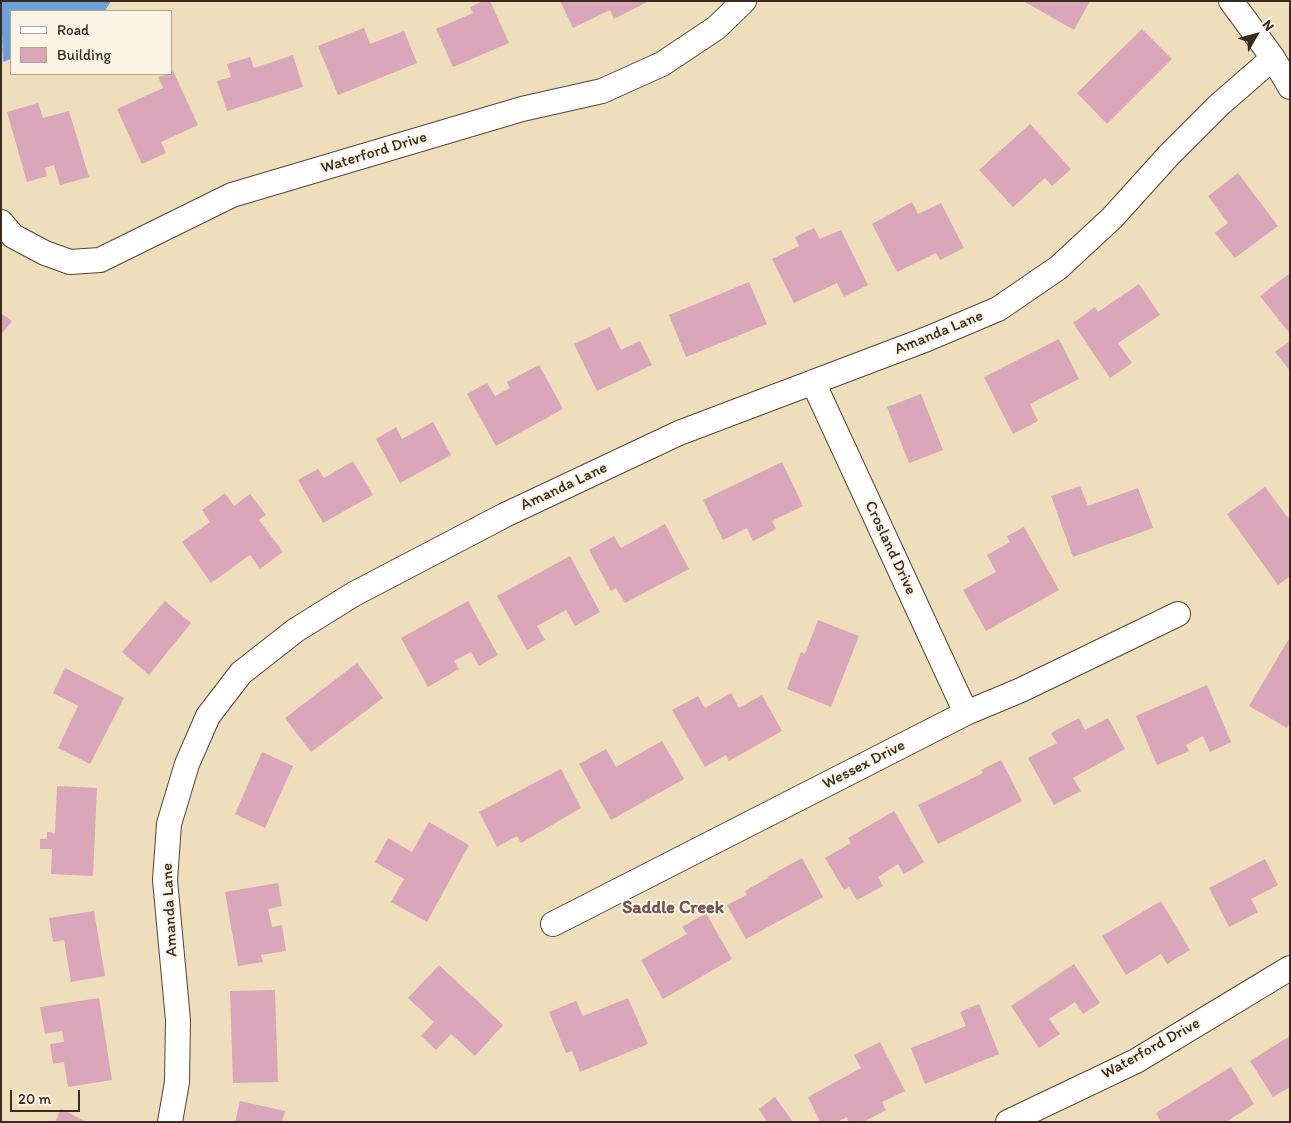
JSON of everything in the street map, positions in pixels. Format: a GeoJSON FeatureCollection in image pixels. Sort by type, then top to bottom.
{"type":"FeatureCollection","features":[{"type":"Feature","properties":{"kind":"street","name":"Waterford Drive"},"geometry":{"type":"LineString","coordinates":[[1,222],[14,236],[53,256],[70,262],[100,260],[232,195],[522,109],[602,90],[662,64],[716,28],[744,1]]}},
{"type":"Feature","properties":{"kind":"street"},"geometry":{"type":"LineString","coordinates":[[1231,1],[1273,58],[1290,88]]}},
{"type":"Feature","properties":{"kind":"street","name":"Amanda Lane"},"geometry":{"type":"LineString","coordinates":[[170,1122],[177,1082],[178,1020],[165,880],[169,824],[187,764],[208,716],[241,673],[296,630],[354,594],[505,515],[680,433],[998,309],[1058,268],[1112,218],[1169,155],[1219,105],[1273,58]]}},
{"type":"Feature","properties":{"kind":"street","name":"Crosland Drive"},"geometry":{"type":"LineString","coordinates":[[813,382],[966,713]]}},
{"type":"Feature","properties":{"kind":"street","name":"Wessex Drive"},"geometry":{"type":"LineString","coordinates":[[553,924],[966,713],[1021,690],[1178,614]]}},
{"type":"Feature","properties":{"kind":"street","name":"Waterford Drive"},"geometry":{"type":"LineString","coordinates":[[1008,1122],[1136,1061],[1290,968]]}},
{"type":"Feature","properties":{"kind":"water"},"geometry":{"type":"Polygon","coordinates":[[[1,1],[111,1],[106,10],[10,10],[10,59],[3,62],[1,1]]]}},
{"type":"Feature","properties":{"kind":"building"},"geometry":{"type":"Polygon","coordinates":[[[483,1],[490,1],[509,43],[453,67],[436,29],[473,13],[470,7],[483,1]]]}},
{"type":"Feature","properties":{"kind":"building"},"geometry":{"type":"Polygon","coordinates":[[[560,1],[649,1],[614,19],[610,10],[573,28],[560,1]]]}},
{"type":"Feature","properties":{"kind":"building"},"geometry":{"type":"Polygon","coordinates":[[[1023,1],[1090,1],[1074,30],[1023,1]]]}},
{"type":"Feature","properties":{"kind":"building"},"geometry":{"type":"Polygon","coordinates":[[[364,28],[370,44],[404,31],[417,63],[338,95],[318,46],[364,28]]]}},
{"type":"Feature","properties":{"kind":"building"},"geometry":{"type":"Polygon","coordinates":[[[1142,29],[1172,59],[1107,124],[1077,93],[1142,29]]]}},
{"type":"Feature","properties":{"kind":"building"},"geometry":{"type":"Polygon","coordinates":[[[293,55],[303,87],[227,111],[217,81],[231,77],[227,64],[250,57],[254,68],[293,55]]]}},
{"type":"Feature","properties":{"kind":"building"},"geometry":{"type":"Polygon","coordinates":[[[173,71],[198,125],[161,142],[166,153],[142,164],[117,109],[163,88],[158,77],[172,75],[173,71]]]}},
{"type":"Feature","properties":{"kind":"building"},"geometry":{"type":"Polygon","coordinates":[[[38,103],[43,118],[69,111],[89,177],[60,185],[54,165],[45,168],[47,176],[27,182],[7,112],[38,103]]]}},
{"type":"Feature","properties":{"kind":"building"},"geometry":{"type":"Polygon","coordinates":[[[1030,124],[1071,169],[1052,186],[1045,178],[1013,207],[979,170],[1030,124]]]}},
{"type":"Feature","properties":{"kind":"building"},"geometry":{"type":"Polygon","coordinates":[[[1238,173],[1278,226],[1235,258],[1215,233],[1228,223],[1208,196],[1238,173]]]}},
{"type":"Feature","properties":{"kind":"building"},"geometry":{"type":"Polygon","coordinates":[[[912,202],[918,214],[941,203],[964,248],[940,260],[936,253],[897,272],[872,224],[912,202]]]}},
{"type":"Feature","properties":{"kind":"building"},"geometry":{"type":"Polygon","coordinates":[[[814,228],[820,239],[841,230],[868,285],[844,297],[837,283],[794,303],[772,259],[799,246],[795,237],[814,228]]]}},
{"type":"Feature","properties":{"kind":"building"},"geometry":{"type":"Polygon","coordinates":[[[1290,273],[1290,334],[1260,296],[1290,273]]]}},
{"type":"Feature","properties":{"kind":"building"},"geometry":{"type":"Polygon","coordinates":[[[749,282],[767,324],[686,357],[669,315],[749,282]]]}},
{"type":"Feature","properties":{"kind":"building"},"geometry":{"type":"Polygon","coordinates":[[[1139,284],[1160,315],[1118,343],[1132,363],[1110,378],[1073,323],[1095,307],[1098,312],[1139,284]]]}},
{"type":"Feature","properties":{"kind":"building"},"geometry":{"type":"Polygon","coordinates":[[[1,313],[12,321],[1,335],[1,313]]]}},
{"type":"Feature","properties":{"kind":"building"},"geometry":{"type":"Polygon","coordinates":[[[610,327],[621,350],[640,341],[652,365],[597,391],[574,344],[610,327]]]}},
{"type":"Feature","properties":{"kind":"building"},"geometry":{"type":"Polygon","coordinates":[[[1059,339],[1079,379],[1030,404],[1038,421],[1013,434],[984,377],[1059,339]]]}},
{"type":"Feature","properties":{"kind":"building"},"geometry":{"type":"Polygon","coordinates":[[[1290,341],[1290,371],[1275,352],[1290,341]]]}},
{"type":"Feature","properties":{"kind":"building"},"geometry":{"type":"Polygon","coordinates":[[[539,365],[563,409],[496,446],[467,394],[487,383],[495,396],[510,388],[507,382],[539,365]]]}},
{"type":"Feature","properties":{"kind":"building"},"geometry":{"type":"Polygon","coordinates":[[[921,394],[943,450],[909,463],[887,407],[921,394]]]}},
{"type":"Feature","properties":{"kind":"building"},"geometry":{"type":"Polygon","coordinates":[[[433,422],[451,455],[400,483],[376,439],[396,427],[402,439],[433,422]]]}},
{"type":"Feature","properties":{"kind":"building"},"geometry":{"type":"Polygon","coordinates":[[[353,461],[373,495],[323,523],[298,480],[318,469],[324,478],[353,461]]]}},
{"type":"Feature","properties":{"kind":"building"},"geometry":{"type":"Polygon","coordinates":[[[782,462],[803,506],[772,521],[776,529],[753,541],[747,528],[723,540],[703,500],[782,462]]]}},
{"type":"Feature","properties":{"kind":"building"},"geometry":{"type":"Polygon","coordinates":[[[1080,486],[1088,506],[1138,488],[1153,528],[1073,557],[1051,496],[1080,486]]]}},
{"type":"Feature","properties":{"kind":"building"},"geometry":{"type":"Polygon","coordinates":[[[1265,487],[1288,518],[1290,517],[1290,576],[1278,585],[1227,514],[1265,487]]]}},
{"type":"Feature","properties":{"kind":"building"},"geometry":{"type":"Polygon","coordinates":[[[225,493],[234,506],[250,494],[266,515],[259,520],[283,552],[260,569],[250,555],[211,583],[182,542],[210,522],[202,510],[225,493]]]}},
{"type":"Feature","properties":{"kind":"building"},"geometry":{"type":"Polygon","coordinates":[[[665,524],[689,569],[625,603],[616,588],[611,591],[589,550],[614,536],[621,548],[665,524]]]}},
{"type":"Feature","properties":{"kind":"building"},"geometry":{"type":"Polygon","coordinates":[[[1024,527],[1059,590],[986,631],[963,590],[996,572],[987,555],[1010,542],[1007,536],[1024,527]]]}},
{"type":"Feature","properties":{"kind":"building"},"geometry":{"type":"Polygon","coordinates":[[[570,556],[600,612],[575,626],[566,610],[537,626],[545,640],[527,650],[497,596],[570,556]]]}},
{"type":"Feature","properties":{"kind":"building"},"geometry":{"type":"Polygon","coordinates":[[[165,601],[191,623],[149,675],[122,652],[165,601]]]}},
{"type":"Feature","properties":{"kind":"building"},"geometry":{"type":"Polygon","coordinates":[[[468,601],[498,655],[479,666],[471,652],[454,661],[459,669],[428,687],[401,638],[468,601]]]}},
{"type":"Feature","properties":{"kind":"building"},"geometry":{"type":"Polygon","coordinates":[[[818,620],[859,636],[831,707],[787,689],[801,652],[805,654],[818,620]]]}},
{"type":"Feature","properties":{"kind":"building"},"geometry":{"type":"Polygon","coordinates":[[[1290,637],[1290,723],[1287,728],[1249,706],[1290,637]]]}},
{"type":"Feature","properties":{"kind":"building"},"geometry":{"type":"Polygon","coordinates":[[[357,663],[383,698],[311,752],[285,718],[357,663]]]}},
{"type":"Feature","properties":{"kind":"building"},"geometry":{"type":"Polygon","coordinates":[[[65,668],[124,698],[90,764],[58,748],[78,706],[53,693],[65,668]]]}},
{"type":"Feature","properties":{"kind":"building"},"geometry":{"type":"Polygon","coordinates":[[[1207,685],[1231,742],[1210,752],[1203,736],[1186,745],[1189,751],[1157,765],[1136,716],[1207,685]]]}},
{"type":"Feature","properties":{"kind":"building"},"geometry":{"type":"Polygon","coordinates":[[[731,693],[739,708],[762,695],[782,731],[729,761],[726,755],[705,767],[672,710],[698,696],[705,708],[731,693]]]}},
{"type":"Feature","properties":{"kind":"building"},"geometry":{"type":"Polygon","coordinates":[[[1079,718],[1085,730],[1108,718],[1125,749],[1073,778],[1081,791],[1054,805],[1028,758],[1057,743],[1051,733],[1079,718]]]}},
{"type":"Feature","properties":{"kind":"building"},"geometry":{"type":"Polygon","coordinates":[[[662,741],[684,779],[611,820],[579,764],[606,749],[616,767],[662,741]]]}},
{"type":"Feature","properties":{"kind":"building"},"geometry":{"type":"Polygon","coordinates":[[[262,752],[293,766],[265,828],[235,814],[262,752]]]}},
{"type":"Feature","properties":{"kind":"building"},"geometry":{"type":"Polygon","coordinates":[[[1001,760],[1022,801],[938,844],[918,805],[983,773],[981,770],[1001,760]]]}},
{"type":"Feature","properties":{"kind":"building"},"geometry":{"type":"Polygon","coordinates":[[[561,769],[581,808],[521,843],[517,836],[497,847],[479,812],[561,769]]]}},
{"type":"Feature","properties":{"kind":"building"},"geometry":{"type":"Polygon","coordinates":[[[57,786],[97,788],[93,876],[51,874],[52,849],[40,849],[40,839],[47,839],[47,832],[55,833],[57,786]]]}},
{"type":"Feature","properties":{"kind":"building"},"geometry":{"type":"Polygon","coordinates":[[[894,811],[924,862],[904,874],[898,864],[878,877],[883,886],[857,900],[849,887],[844,890],[825,858],[851,843],[848,838],[894,811]]]}},
{"type":"Feature","properties":{"kind":"building"},"geometry":{"type":"Polygon","coordinates":[[[429,822],[469,845],[427,922],[391,902],[404,879],[375,862],[388,838],[412,852],[429,822]]]}},
{"type":"Feature","properties":{"kind":"building"},"geometry":{"type":"Polygon","coordinates":[[[802,858],[823,897],[746,939],[727,905],[747,895],[745,891],[767,877],[802,858]]]}},
{"type":"Feature","properties":{"kind":"building"},"geometry":{"type":"Polygon","coordinates":[[[1265,859],[1278,885],[1251,899],[1258,912],[1229,927],[1209,888],[1265,859]]]}},
{"type":"Feature","properties":{"kind":"building"},"geometry":{"type":"Polygon","coordinates":[[[278,883],[282,906],[268,909],[272,927],[282,925],[286,951],[261,955],[263,962],[238,966],[225,892],[278,883]]]}},
{"type":"Feature","properties":{"kind":"building"},"geometry":{"type":"Polygon","coordinates":[[[1161,901],[1190,950],[1167,964],[1161,954],[1126,975],[1102,936],[1161,901]]]}},
{"type":"Feature","properties":{"kind":"building"},"geometry":{"type":"Polygon","coordinates":[[[94,911],[105,976],[71,982],[64,940],[53,942],[49,918],[94,911]]]}},
{"type":"Feature","properties":{"kind":"building"},"geometry":{"type":"Polygon","coordinates":[[[706,913],[732,959],[663,999],[641,960],[687,934],[682,927],[706,913]]]}},
{"type":"Feature","properties":{"kind":"building"},"geometry":{"type":"Polygon","coordinates":[[[1074,964],[1100,1003],[1083,1014],[1075,1002],[1049,1019],[1060,1034],[1039,1048],[1011,1006],[1074,964]]]}},
{"type":"Feature","properties":{"kind":"building"},"geometry":{"type":"Polygon","coordinates":[[[439,965],[503,1025],[475,1056],[451,1034],[436,1050],[421,1036],[434,1022],[408,998],[439,965]]]}},
{"type":"Feature","properties":{"kind":"building"},"geometry":{"type":"Polygon","coordinates":[[[275,990],[278,1082],[233,1083],[230,991],[275,990]]]}},
{"type":"Feature","properties":{"kind":"building"},"geometry":{"type":"Polygon","coordinates":[[[99,998],[112,1080],[68,1087],[64,1062],[53,1064],[50,1044],[64,1042],[62,1031],[45,1034],[40,1007],[99,998]]]}},
{"type":"Feature","properties":{"kind":"building"},"geometry":{"type":"Polygon","coordinates":[[[628,998],[648,1044],[580,1072],[572,1051],[566,1053],[549,1012],[576,1001],[583,1016],[628,998]]]}},
{"type":"Feature","properties":{"kind":"building"},"geometry":{"type":"Polygon","coordinates":[[[979,1004],[999,1054],[925,1084],[911,1048],[966,1026],[960,1012],[979,1004]]]}},
{"type":"Feature","properties":{"kind":"building"},"geometry":{"type":"Polygon","coordinates":[[[1290,1036],[1290,1087],[1273,1097],[1250,1061],[1290,1036]]]}},
{"type":"Feature","properties":{"kind":"building"},"geometry":{"type":"Polygon","coordinates":[[[880,1042],[905,1091],[882,1102],[886,1110],[863,1122],[849,1122],[847,1117],[837,1122],[820,1122],[808,1097],[861,1068],[854,1055],[880,1042]]]}},
{"type":"Feature","properties":{"kind":"building"},"geometry":{"type":"Polygon","coordinates":[[[1231,1067],[1254,1104],[1226,1122],[1161,1122],[1156,1113],[1231,1067]]]}},
{"type":"Feature","properties":{"kind":"building"},"geometry":{"type":"Polygon","coordinates":[[[775,1097],[793,1122],[767,1122],[759,1109],[775,1097]]]}},
{"type":"Feature","properties":{"kind":"building"},"geometry":{"type":"Polygon","coordinates":[[[240,1101],[285,1111],[282,1122],[235,1122],[240,1101]]]}},
{"type":"Feature","properties":{"kind":"building"},"geometry":{"type":"Polygon","coordinates":[[[61,1109],[87,1122],[55,1122],[61,1109]]]}},
{"type":"Feature","properties":{"kind":"district","name":"Saddle Creek"},"geometry":{"type":"Point","coordinates":[673,908]}}]}
